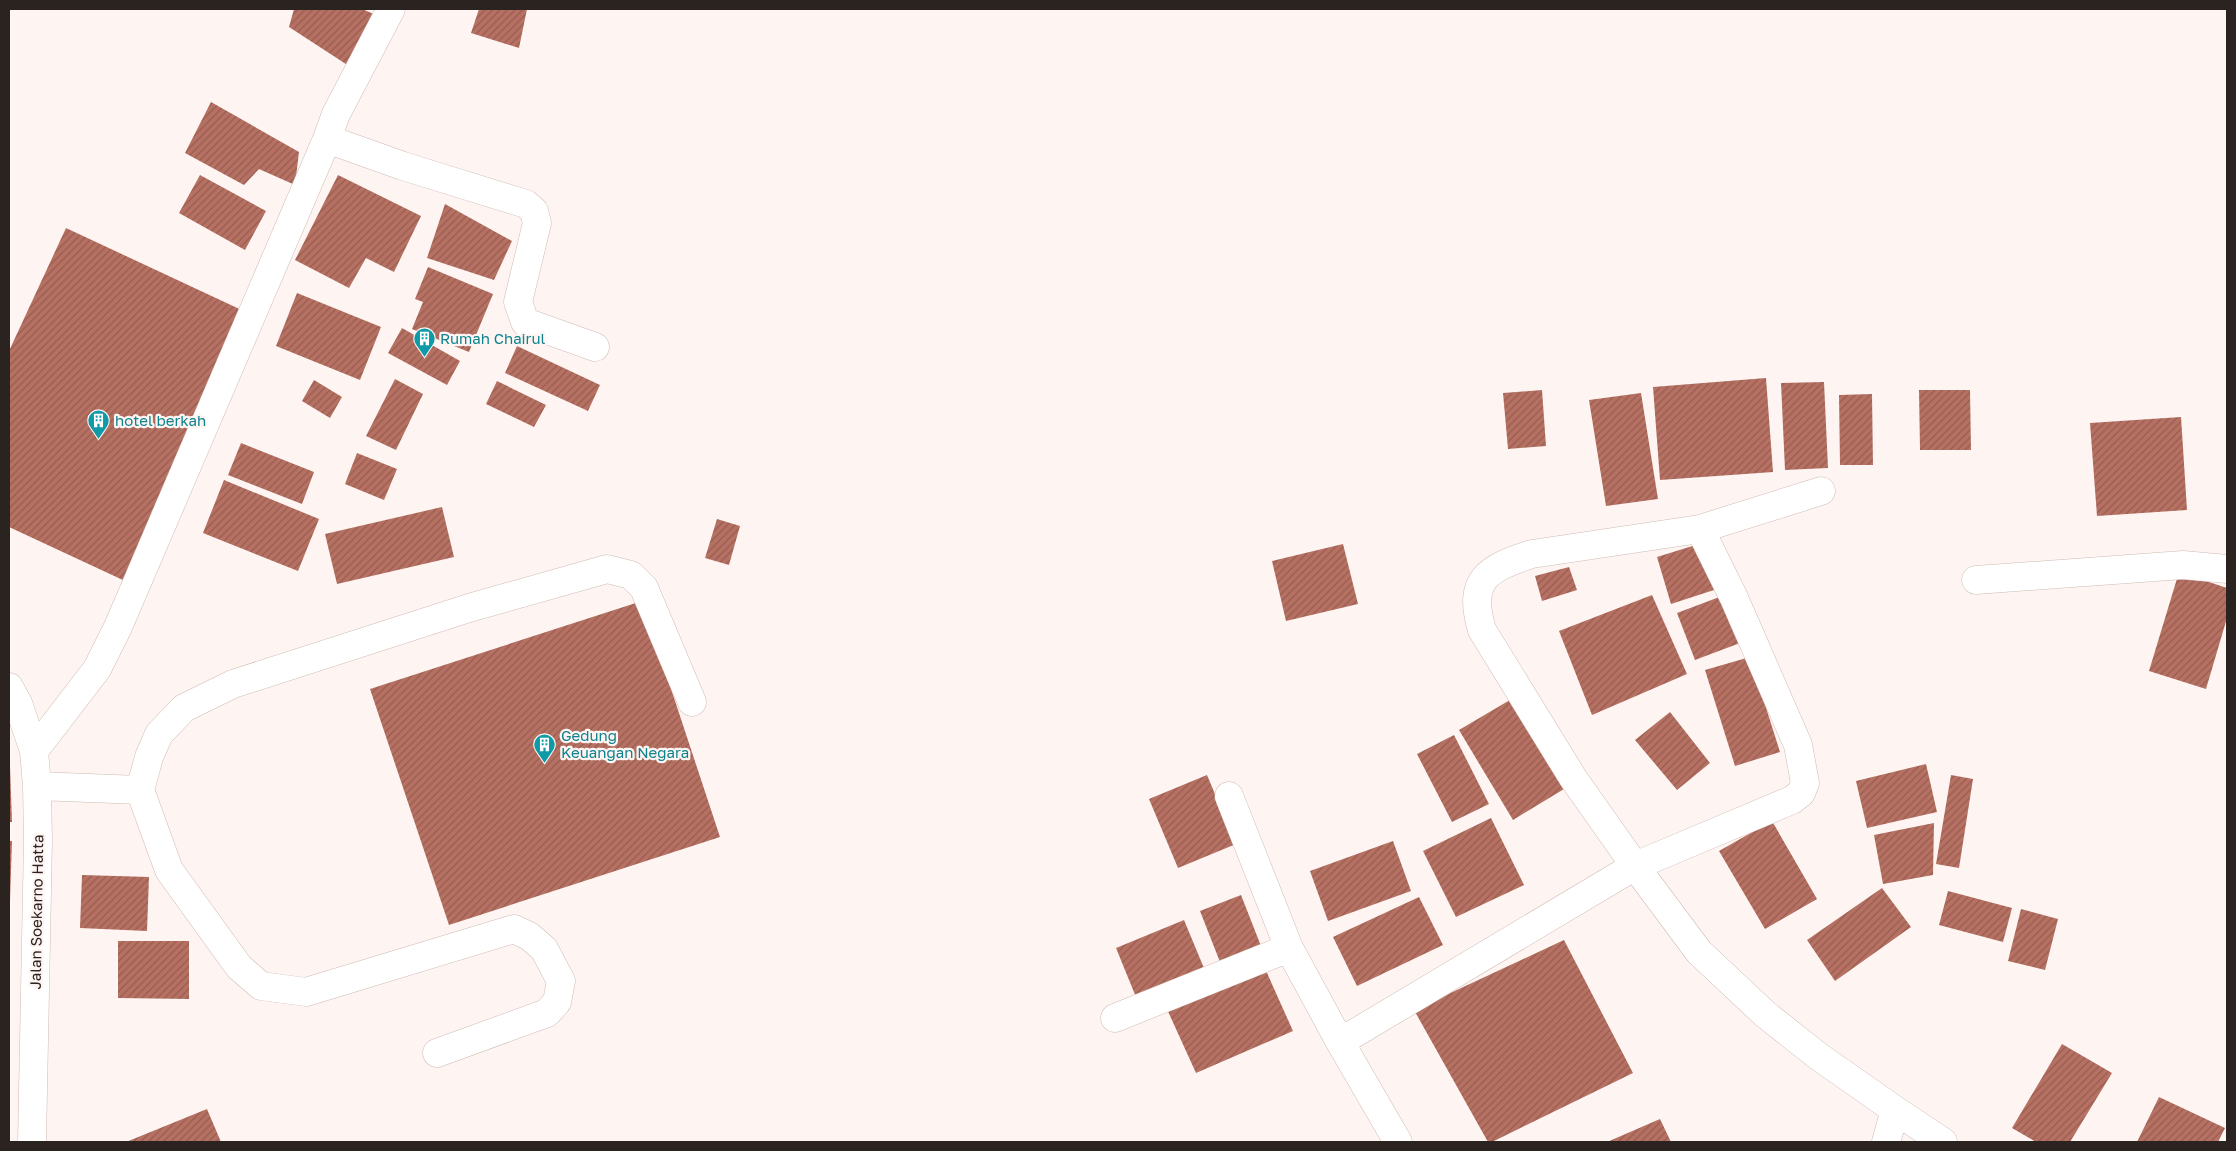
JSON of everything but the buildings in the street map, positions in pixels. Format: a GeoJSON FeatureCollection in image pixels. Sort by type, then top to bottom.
{"type":"FeatureCollection","features":[{"type":"Feature","properties":{"kind":"street"},"geometry":{"type":"LineString","coordinates":[[34,751],[97,669],[118,627],[336,114],[391,9]]}},
{"type":"Feature","properties":{"kind":"street"},"geometry":{"type":"LineString","coordinates":[[327,139],[403,166],[526,204],[534,211],[537,223],[518,302],[525,322],[541,330],[595,347]]}},
{"type":"Feature","properties":{"kind":"street"},"geometry":{"type":"LineString","coordinates":[[1821,491],[1700,529],[1532,554],[1509,561],[1492,571],[1481,582],[1476,596],[1476,612],[1482,630],[1573,778],[1699,952],[1764,1014],[1834,1068],[1943,1142]]}},
{"type":"Feature","properties":{"kind":"street"},"geometry":{"type":"LineString","coordinates":[[1340,1042],[1635,866],[1792,800],[1801,793],[1805,782],[1798,745],[1734,598],[1700,529]]}},
{"type":"Feature","properties":{"kind":"street"},"geometry":{"type":"LineString","coordinates":[[1976,580],[2184,565],[2227,569]]}},
{"type":"Feature","properties":{"kind":"street"},"geometry":{"type":"LineString","coordinates":[[437,1053],[547,1013],[557,1002],[561,981],[544,948],[529,936],[514,929],[306,992],[261,986],[239,968],[169,870],[140,790],[149,757],[159,734],[184,708],[233,684],[469,608],[606,569],[631,575],[644,588],[692,702]]}},
{"type":"Feature","properties":{"kind":"street","name":"Jalan Soekarno Hatta"},"geometry":{"type":"LineString","coordinates":[[9,687],[18,703],[34,751],[37,786],[38,840],[32,1142]]}},
{"type":"Feature","properties":{"kind":"street"},"geometry":{"type":"LineString","coordinates":[[37,786],[140,790]]}},
{"type":"Feature","properties":{"kind":"street"},"geometry":{"type":"LineString","coordinates":[[1229,796],[1289,948],[1340,1042],[1398,1142]]}},
{"type":"Feature","properties":{"kind":"street"},"geometry":{"type":"LineString","coordinates":[[1115,1018],[1289,948]]}},
{"type":"Feature","properties":{"kind":"street"},"geometry":{"type":"LineString","coordinates":[[1886,1142],[1895,1110]]}},
{"type":"Feature","properties":{"kind":"place","name":"Rumah Chairul"},"geometry":{"type":"Point","coordinates":[424,357]}},
{"type":"Feature","properties":{"kind":"place","name":"hotel berkah"},"geometry":{"type":"Point","coordinates":[99,439]}},
{"type":"Feature","properties":{"kind":"place","name":"Gedung Keuangan Negara"},"geometry":{"type":"Point","coordinates":[545,763]}}]}
